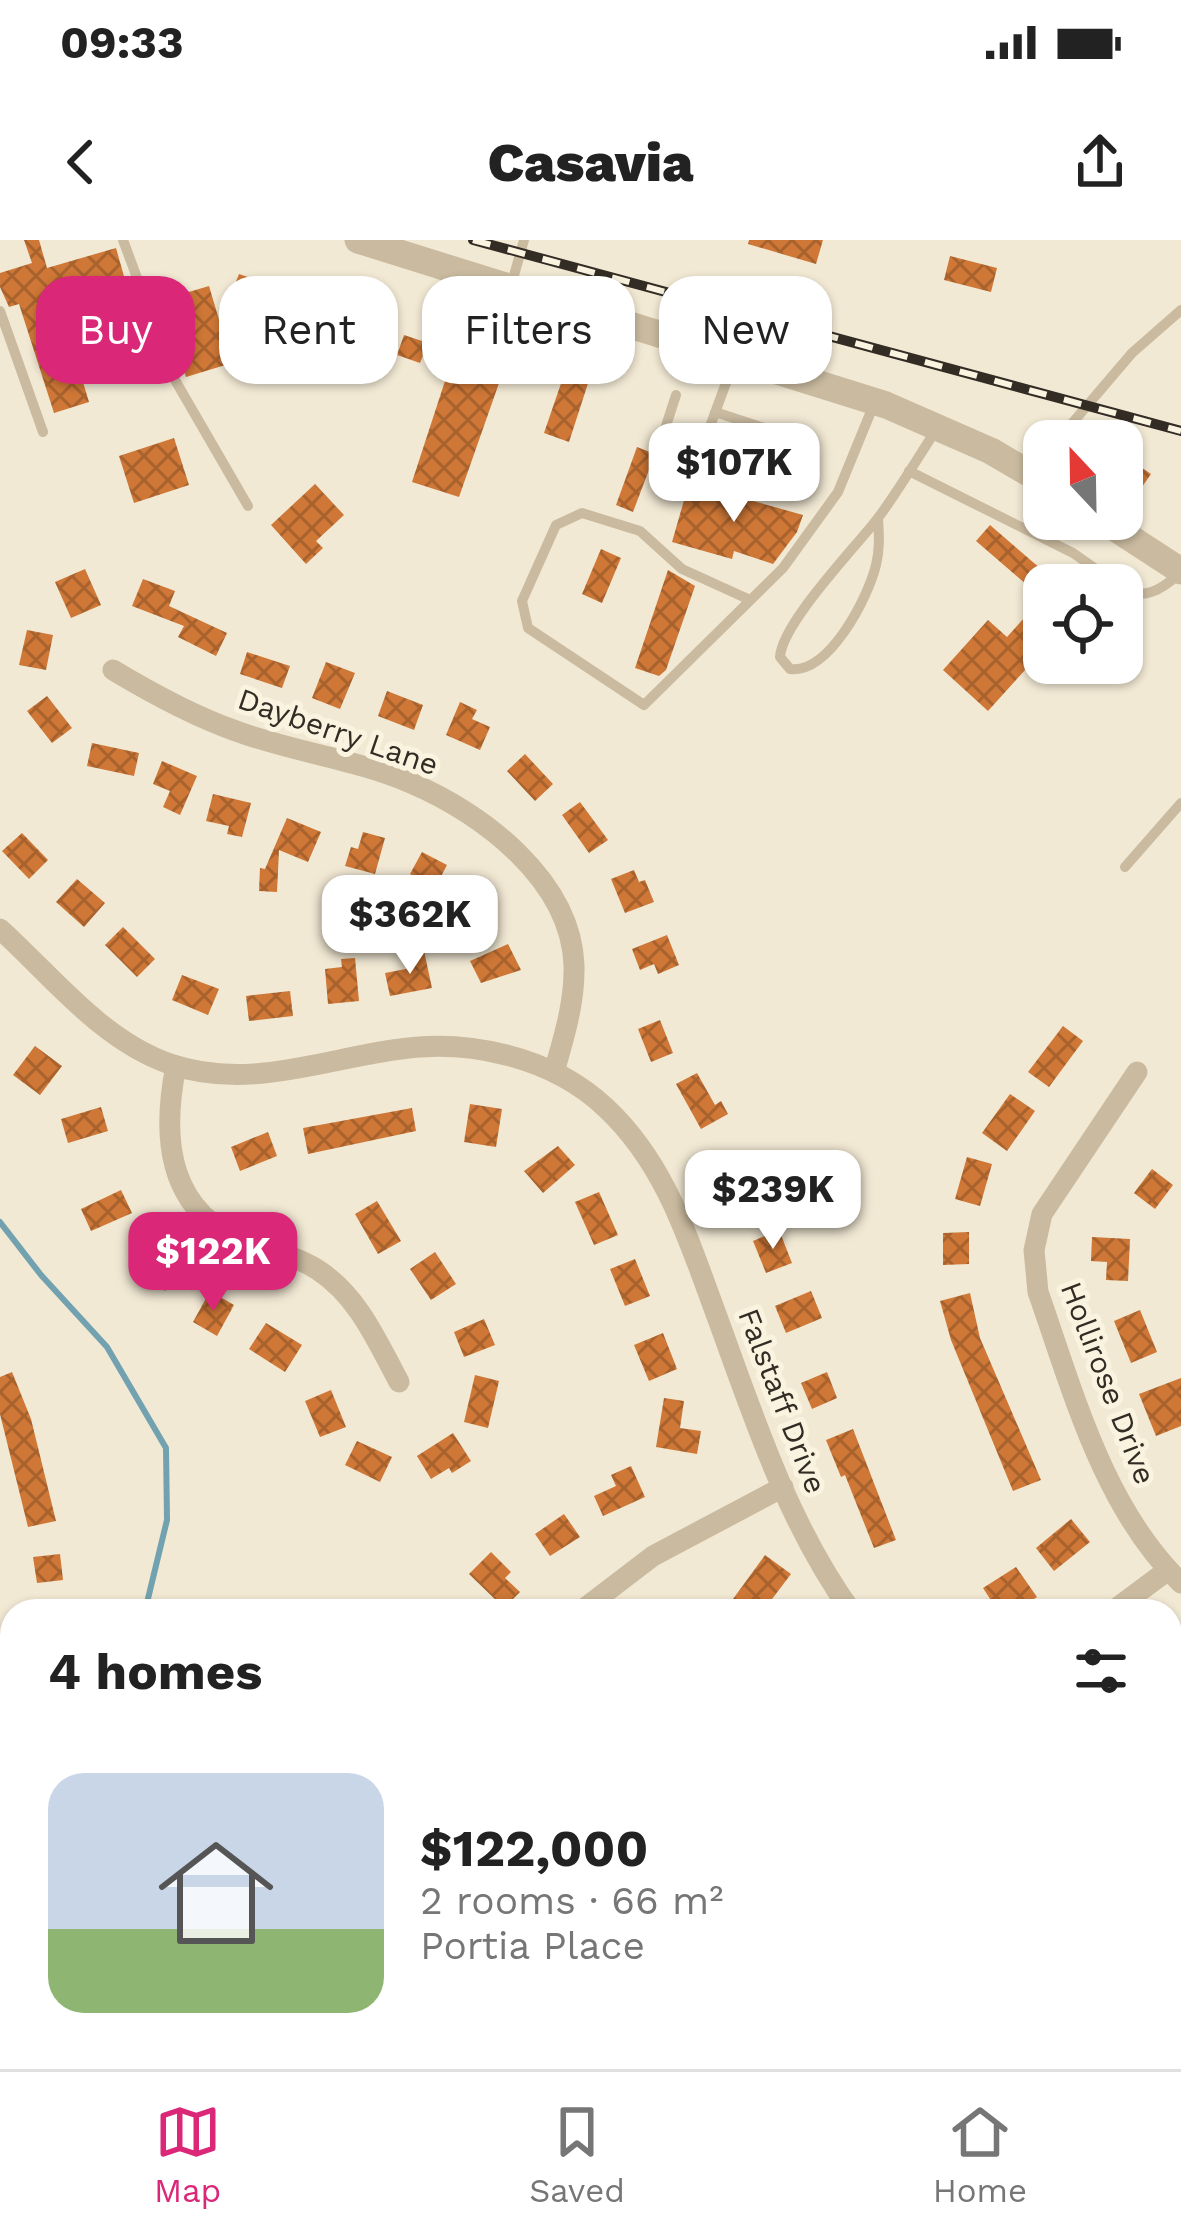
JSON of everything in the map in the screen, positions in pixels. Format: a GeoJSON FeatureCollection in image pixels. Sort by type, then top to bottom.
{"type":"FeatureCollection","features":[{"type":"Feature","properties":{"kind":"street"},"geometry":{"type":"LineString","coordinates":[[358,240],[470,276]]}},
{"type":"Feature","properties":{"kind":"street"},"geometry":{"type":"LineString","coordinates":[[820,384],[875,401],[1023,465]]}},
{"type":"Feature","properties":{"kind":"street"},"geometry":{"type":"LineString","coordinates":[[1133,540],[1181,572]]}},
{"type":"Feature","properties":{"kind":"street","name":"Dayberry Lane"},"geometry":{"type":"LineString","coordinates":[[113,670],[152,694],[232,730],[410,782],[509,845],[545,886],[569,934],[573,988],[554,1072]]}},
{"type":"Feature","properties":{"kind":"street","name":"Falstaff Drive"},"geometry":{"type":"LineString","coordinates":[[0,929],[107,1029],[176,1066],[258,1075],[394,1050],[458,1048],[509,1057],[554,1072],[603,1105],[646,1153],[664,1182],[783,1487],[812,1552],[842,1599]]}},
{"type":"Feature","properties":{"kind":"street"},"geometry":{"type":"LineString","coordinates":[[176,1066],[168,1146],[192,1202],[223,1231],[306,1263],[336,1284],[361,1311],[399,1382]]}},
{"type":"Feature","properties":{"kind":"street","name":"Hollirose Drive"},"geometry":{"type":"LineString","coordinates":[[1137,1072],[1042,1214],[1034,1265],[1038,1292],[1102,1463],[1139,1532],[1175,1576]]}},
{"type":"Feature","properties":{"kind":"street"},"geometry":{"type":"LineString","coordinates":[[597,1599],[653,1556],[783,1487]]}},
{"type":"Feature","properties":{"kind":"street"},"geometry":{"type":"LineString","coordinates":[[1134,1599],[1175,1576]]}},
{"type":"Feature","properties":{"kind":"lane"},"geometry":{"type":"LineString","coordinates":[[123,240],[175,380],[248,506]]}},
{"type":"Feature","properties":{"kind":"lane"},"geometry":{"type":"LineString","coordinates":[[514,276],[524,240]]}},
{"type":"Feature","properties":{"kind":"lane"},"geometry":{"type":"LineString","coordinates":[[1075,420],[1132,353],[1181,310]]}},
{"type":"Feature","properties":{"kind":"lane"},"geometry":{"type":"LineString","coordinates":[[0,311],[43,431]]}},
{"type":"Feature","properties":{"kind":"lane"},"geometry":{"type":"LineString","coordinates":[[676,395],[664,432],[704,443],[725,384]]}},
{"type":"Feature","properties":{"kind":"lane"},"geometry":{"type":"LineString","coordinates":[[748,599],[682,568],[640,531],[582,513],[556,525],[522,601],[528,628],[644,705],[784,568],[838,492],[875,401]]}},
{"type":"Feature","properties":{"kind":"lane"},"geometry":{"type":"LineString","coordinates":[[715,412],[813,444]]}},
{"type":"Feature","properties":{"kind":"lane"},"geometry":{"type":"LineString","coordinates":[[878,518],[880,542],[865,597],[826,654],[812,667],[790,669],[779,657],[779,649],[878,518],[938,428]]}},
{"type":"Feature","properties":{"kind":"lane"},"geometry":{"type":"LineString","coordinates":[[909,471],[1089,564]]}},
{"type":"Feature","properties":{"kind":"lane"},"geometry":{"type":"LineString","coordinates":[[1143,593],[1160,592],[1181,572]]}},
{"type":"Feature","properties":{"kind":"lane"},"geometry":{"type":"LineString","coordinates":[[1125,867],[1181,803]]}},
{"type":"Feature","properties":{"kind":"building"},"geometry":{"type":"Polygon","coordinates":[[[24,240],[39,240],[47,268],[116,248],[124,276],[36,276],[36,357],[19,304],[9,307],[0,287],[0,273],[32,263],[24,240]]]}},
{"type":"Feature","properties":{"kind":"building"},"geometry":{"type":"Polygon","coordinates":[[[749,240],[823,240],[816,264],[748,244],[749,240]]]}},
{"type":"Feature","properties":{"kind":"building"},"geometry":{"type":"Polygon","coordinates":[[[950,256],[997,268],[991,292],[944,280],[950,256]]]}},
{"type":"Feature","properties":{"kind":"building"},"geometry":{"type":"Polygon","coordinates":[[[209,286],[219,319],[219,367],[195,374],[195,290],[209,286]]]}},
{"type":"Feature","properties":{"kind":"building"},"geometry":{"type":"Polygon","coordinates":[[[404,335],[422,341],[420,363],[398,352],[404,335]]]}},
{"type":"Feature","properties":{"kind":"building"},"geometry":{"type":"Polygon","coordinates":[[[45,384],[84,384],[89,402],[54,413],[45,384]]]}},
{"type":"Feature","properties":{"kind":"building"},"geometry":{"type":"Polygon","coordinates":[[[444,384],[499,384],[459,497],[412,482],[444,384]]]}},
{"type":"Feature","properties":{"kind":"building"},"geometry":{"type":"Polygon","coordinates":[[[561,384],[588,384],[569,442],[544,433],[561,384]]]}},
{"type":"Feature","properties":{"kind":"building"},"geometry":{"type":"Polygon","coordinates":[[[174,438],[189,485],[134,503],[119,456],[174,438]]]}},
{"type":"Feature","properties":{"kind":"building"},"geometry":{"type":"Polygon","coordinates":[[[728,439],[765,457],[754,480],[716,462],[728,439]]]}},
{"type":"Feature","properties":{"kind":"building"},"geometry":{"type":"Polygon","coordinates":[[[637,447],[655,454],[633,512],[616,505],[637,447]]]}},
{"type":"Feature","properties":{"kind":"building"},"geometry":{"type":"Polygon","coordinates":[[[689,483],[803,515],[797,532],[773,564],[734,551],[732,559],[672,542],[689,483]]]}},
{"type":"Feature","properties":{"kind":"building"},"geometry":{"type":"Polygon","coordinates":[[[315,484],[344,515],[316,541],[323,548],[306,564],[271,525],[315,484]]]}},
{"type":"Feature","properties":{"kind":"building"},"geometry":{"type":"Polygon","coordinates":[[[990,525],[1035,564],[1023,564],[1023,582],[976,541],[990,525]]]}},
{"type":"Feature","properties":{"kind":"building"},"geometry":{"type":"Polygon","coordinates":[[[601,549],[621,558],[602,603],[582,594],[601,549]]]}},
{"type":"Feature","properties":{"kind":"building"},"geometry":{"type":"Polygon","coordinates":[[[85,569],[101,605],[71,618],[55,582],[85,569]]]}},
{"type":"Feature","properties":{"kind":"building"},"geometry":{"type":"Polygon","coordinates":[[[668,570],[695,586],[666,670],[659,676],[635,668],[668,570]]]}},
{"type":"Feature","properties":{"kind":"building"},"geometry":{"type":"Polygon","coordinates":[[[143,579],[175,591],[169,606],[227,633],[216,656],[178,637],[184,626],[132,606],[143,579]]]}},
{"type":"Feature","properties":{"kind":"building"},"geometry":{"type":"Polygon","coordinates":[[[1023,619],[1023,672],[988,711],[943,670],[988,620],[1007,637],[1023,619]]]}},
{"type":"Feature","properties":{"kind":"building"},"geometry":{"type":"Polygon","coordinates":[[[27,630],[53,635],[46,670],[19,665],[27,630]]]}},
{"type":"Feature","properties":{"kind":"building"},"geometry":{"type":"Polygon","coordinates":[[[247,652],[290,666],[282,688],[240,674],[247,652]]]}},
{"type":"Feature","properties":{"kind":"building"},"geometry":{"type":"Polygon","coordinates":[[[326,662],[355,673],[340,709],[312,698],[326,662]]]}},
{"type":"Feature","properties":{"kind":"building"},"geometry":{"type":"Polygon","coordinates":[[[387,691],[423,705],[414,730],[378,716],[387,691]]]}},
{"type":"Feature","properties":{"kind":"building"},"geometry":{"type":"Polygon","coordinates":[[[47,696],[72,728],[52,743],[27,711],[47,696]]]}},
{"type":"Feature","properties":{"kind":"building"},"geometry":{"type":"Polygon","coordinates":[[[460,702],[477,710],[472,719],[490,727],[480,750],[446,735],[460,702]]]}},
{"type":"Feature","properties":{"kind":"building"},"geometry":{"type":"Polygon","coordinates":[[[92,743],[139,753],[134,776],[87,766],[92,743]]]}},
{"type":"Feature","properties":{"kind":"building"},"geometry":{"type":"Polygon","coordinates":[[[525,754],[553,784],[535,801],[507,771],[525,754]]]}},
{"type":"Feature","properties":{"kind":"building"},"geometry":{"type":"Polygon","coordinates":[[[162,761],[197,776],[180,815],[163,807],[170,791],[153,784],[162,761]]]}},
{"type":"Feature","properties":{"kind":"building"},"geometry":{"type":"Polygon","coordinates":[[[213,794],[251,803],[242,837],[227,834],[229,826],[206,821],[213,794]]]}},
{"type":"Feature","properties":{"kind":"building"},"geometry":{"type":"Polygon","coordinates":[[[580,802],[608,840],[589,853],[562,815],[580,802]]]}},
{"type":"Feature","properties":{"kind":"building"},"geometry":{"type":"Polygon","coordinates":[[[287,818],[321,832],[308,862],[279,850],[277,892],[259,891],[260,868],[265,869],[287,818]]]}},
{"type":"Feature","properties":{"kind":"building"},"geometry":{"type":"Polygon","coordinates":[[[363,832],[385,838],[375,874],[345,866],[363,832]]]}},
{"type":"Feature","properties":{"kind":"building"},"geometry":{"type":"Polygon","coordinates":[[[22,833],[48,860],[29,879],[2,851],[22,833]]]}},
{"type":"Feature","properties":{"kind":"building"},"geometry":{"type":"Polygon","coordinates":[[[422,852],[447,865],[435,888],[410,874],[422,852]]]}},
{"type":"Feature","properties":{"kind":"building"},"geometry":{"type":"Polygon","coordinates":[[[634,870],[639,882],[645,880],[654,902],[625,913],[611,879],[634,870]]]}},
{"type":"Feature","properties":{"kind":"building"},"geometry":{"type":"Polygon","coordinates":[[[77,879],[105,903],[84,927],[56,902],[77,879]]]}},
{"type":"Feature","properties":{"kind":"building"},"geometry":{"type":"Polygon","coordinates":[[[123,927],[155,959],[137,977],[105,945],[123,927]]]}},
{"type":"Feature","properties":{"kind":"building"},"geometry":{"type":"Polygon","coordinates":[[[667,935],[679,965],[658,974],[654,964],[640,970],[632,949],[667,935]]]}},
{"type":"Feature","properties":{"kind":"building"},"geometry":{"type":"Polygon","coordinates":[[[508,944],[521,970],[481,983],[470,961],[508,944]]]}},
{"type":"Feature","properties":{"kind":"building"},"geometry":{"type":"Polygon","coordinates":[[[424,951],[432,988],[390,996],[385,973],[411,968],[409,954],[424,951]]]}},
{"type":"Feature","properties":{"kind":"building"},"geometry":{"type":"Polygon","coordinates":[[[355,958],[359,1001],[328,1004],[325,969],[342,967],[341,959],[355,958]]]}},
{"type":"Feature","properties":{"kind":"building"},"geometry":{"type":"Polygon","coordinates":[[[182,975],[219,989],[208,1015],[172,1000],[182,975]]]}},
{"type":"Feature","properties":{"kind":"building"},"geometry":{"type":"Polygon","coordinates":[[[290,991],[293,1016],[249,1021],[246,996],[290,991]]]}},
{"type":"Feature","properties":{"kind":"building"},"geometry":{"type":"Polygon","coordinates":[[[660,1020],[673,1053],[651,1062],[638,1029],[660,1020]]]}},
{"type":"Feature","properties":{"kind":"building"},"geometry":{"type":"Polygon","coordinates":[[[1063,1026],[1083,1041],[1049,1087],[1028,1072],[1063,1026]]]}},
{"type":"Feature","properties":{"kind":"building"},"geometry":{"type":"Polygon","coordinates":[[[35,1046],[62,1066],[40,1095],[13,1075],[35,1046]]]}},
{"type":"Feature","properties":{"kind":"building"},"geometry":{"type":"Polygon","coordinates":[[[697,1073],[715,1105],[721,1101],[728,1114],[701,1129],[676,1084],[697,1073]]]}},
{"type":"Feature","properties":{"kind":"building"},"geometry":{"type":"Polygon","coordinates":[[[1010,1094],[1035,1111],[1007,1151],[982,1133],[1010,1094]]]}},
{"type":"Feature","properties":{"kind":"building"},"geometry":{"type":"Polygon","coordinates":[[[470,1104],[502,1109],[496,1147],[464,1142],[470,1104]]]}},
{"type":"Feature","properties":{"kind":"building"},"geometry":{"type":"Polygon","coordinates":[[[101,1107],[108,1131],[68,1143],[61,1119],[101,1107]]]}},
{"type":"Feature","properties":{"kind":"building"},"geometry":{"type":"Polygon","coordinates":[[[412,1108],[416,1131],[308,1154],[303,1128],[412,1108]]]}},
{"type":"Feature","properties":{"kind":"building"},"geometry":{"type":"Polygon","coordinates":[[[268,1132],[277,1156],[240,1171],[231,1147],[268,1132]]]}},
{"type":"Feature","properties":{"kind":"building"},"geometry":{"type":"Polygon","coordinates":[[[558,1146],[575,1165],[543,1193],[524,1171],[558,1146]]]}},
{"type":"Feature","properties":{"kind":"building"},"geometry":{"type":"Polygon","coordinates":[[[749,1151],[768,1199],[744,1209],[729,1171],[739,1167],[735,1157],[749,1151]]]}},
{"type":"Feature","properties":{"kind":"building"},"geometry":{"type":"Polygon","coordinates":[[[967,1157],[992,1164],[980,1206],[955,1199],[967,1157]]]}},
{"type":"Feature","properties":{"kind":"building"},"geometry":{"type":"Polygon","coordinates":[[[1152,1169],[1173,1185],[1155,1209],[1134,1193],[1152,1169]]]}},
{"type":"Feature","properties":{"kind":"building"},"geometry":{"type":"Polygon","coordinates":[[[121,1190],[132,1213],[91,1231],[81,1209],[121,1190]]]}},
{"type":"Feature","properties":{"kind":"building"},"geometry":{"type":"Polygon","coordinates":[[[599,1192],[618,1235],[594,1245],[575,1202],[599,1192]]]}},
{"type":"Feature","properties":{"kind":"building"},"geometry":{"type":"Polygon","coordinates":[[[377,1201],[401,1241],[378,1254],[355,1214],[377,1201]]]}},
{"type":"Feature","properties":{"kind":"building"},"geometry":{"type":"Polygon","coordinates":[[[779,1230],[792,1263],[766,1273],[753,1241],[779,1230]]]}},
{"type":"Feature","properties":{"kind":"building"},"geometry":{"type":"Polygon","coordinates":[[[969,1232],[969,1264],[943,1265],[943,1233],[969,1232]]]}},
{"type":"Feature","properties":{"kind":"building"},"geometry":{"type":"Polygon","coordinates":[[[1092,1237],[1130,1239],[1128,1281],[1106,1280],[1107,1262],[1091,1261],[1092,1237]]]}},
{"type":"Feature","properties":{"kind":"building"},"geometry":{"type":"Polygon","coordinates":[[[148,1240],[182,1274],[165,1291],[131,1256],[148,1240]]]}},
{"type":"Feature","properties":{"kind":"building"},"geometry":{"type":"Polygon","coordinates":[[[435,1252],[456,1284],[431,1300],[410,1269],[435,1252]]]}},
{"type":"Feature","properties":{"kind":"building"},"geometry":{"type":"Polygon","coordinates":[[[635,1259],[650,1296],[625,1306],[610,1269],[635,1259]]]}},
{"type":"Feature","properties":{"kind":"building"},"geometry":{"type":"Polygon","coordinates":[[[210,1291],[234,1305],[217,1336],[193,1322],[210,1291]]]}},
{"type":"Feature","properties":{"kind":"building"},"geometry":{"type":"Polygon","coordinates":[[[811,1291],[822,1318],[786,1333],[775,1306],[811,1291]]]}},
{"type":"Feature","properties":{"kind":"building"},"geometry":{"type":"Polygon","coordinates":[[[970,1293],[980,1338],[1041,1480],[1013,1491],[951,1340],[940,1301],[970,1293]]]}},
{"type":"Feature","properties":{"kind":"building"},"geometry":{"type":"Polygon","coordinates":[[[1140,1310],[1157,1352],[1131,1363],[1114,1321],[1140,1310]]]}},
{"type":"Feature","properties":{"kind":"building"},"geometry":{"type":"Polygon","coordinates":[[[484,1319],[495,1345],[464,1357],[454,1332],[484,1319]]]}},
{"type":"Feature","properties":{"kind":"building"},"geometry":{"type":"Polygon","coordinates":[[[266,1323],[302,1345],[285,1372],[249,1349],[266,1323]]]}},
{"type":"Feature","properties":{"kind":"building"},"geometry":{"type":"Polygon","coordinates":[[[663,1333],[677,1369],[649,1381],[634,1345],[663,1333]]]}},
{"type":"Feature","properties":{"kind":"building"},"geometry":{"type":"Polygon","coordinates":[[[12,1372],[31,1419],[56,1521],[28,1527],[0,1414],[0,1377],[12,1372]]]}},
{"type":"Feature","properties":{"kind":"building"},"geometry":{"type":"Polygon","coordinates":[[[827,1372],[837,1398],[812,1409],[801,1383],[827,1372]]]}},
{"type":"Feature","properties":{"kind":"building"},"geometry":{"type":"Polygon","coordinates":[[[475,1375],[499,1381],[488,1428],[464,1422],[475,1375]]]}},
{"type":"Feature","properties":{"kind":"building"},"geometry":{"type":"Polygon","coordinates":[[[1181,1378],[1181,1426],[1156,1436],[1139,1394],[1181,1378]]]}},
{"type":"Feature","properties":{"kind":"building"},"geometry":{"type":"Polygon","coordinates":[[[331,1390],[346,1427],[320,1437],[305,1401],[331,1390]]]}},
{"type":"Feature","properties":{"kind":"building"},"geometry":{"type":"Polygon","coordinates":[[[664,1398],[684,1401],[680,1428],[701,1431],[697,1454],[656,1447],[664,1398]]]}},
{"type":"Feature","properties":{"kind":"building"},"geometry":{"type":"Polygon","coordinates":[[[853,1429],[896,1540],[874,1548],[826,1440],[853,1429]]]}},
{"type":"Feature","properties":{"kind":"building"},"geometry":{"type":"Polygon","coordinates":[[[453,1433],[471,1461],[431,1479],[417,1456],[453,1433]]]}},
{"type":"Feature","properties":{"kind":"building"},"geometry":{"type":"Polygon","coordinates":[[[357,1441],[392,1457],[380,1482],[345,1465],[357,1441]]]}},
{"type":"Feature","properties":{"kind":"building"},"geometry":{"type":"Polygon","coordinates":[[[631,1466],[645,1497],[603,1516],[594,1496],[616,1486],[611,1475],[631,1466]]]}},
{"type":"Feature","properties":{"kind":"building"},"geometry":{"type":"Polygon","coordinates":[[[564,1514],[580,1537],[550,1556],[535,1534],[564,1514]]]}},
{"type":"Feature","properties":{"kind":"building"},"geometry":{"type":"Polygon","coordinates":[[[1071,1519],[1090,1542],[1054,1571],[1036,1548],[1071,1519]]]}},
{"type":"Feature","properties":{"kind":"building"},"geometry":{"type":"Polygon","coordinates":[[[491,1552],[511,1572],[505,1578],[520,1592],[513,1599],[495,1599],[469,1574],[491,1552]]]}},
{"type":"Feature","properties":{"kind":"building"},"geometry":{"type":"Polygon","coordinates":[[[60,1554],[63,1580],[37,1583],[33,1557],[60,1554]]]}},
{"type":"Feature","properties":{"kind":"building"},"geometry":{"type":"Polygon","coordinates":[[[765,1555],[791,1574],[772,1599],[733,1599],[765,1555]]]}},
{"type":"Feature","properties":{"kind":"building"},"geometry":{"type":"Polygon","coordinates":[[[1016,1567],[1037,1597],[990,1599],[983,1588],[1016,1567]]]}},
{"type":"Feature","properties":{"kind":"waterway"},"geometry":{"type":"LineString","coordinates":[[0,1222],[107,1347],[166,1448],[167,1520],[148,1599]]}},
{"type":"Feature","properties":{"kind":"railway"},"geometry":{"type":"LineString","coordinates":[[473,240],[1181,431]]}}]}
